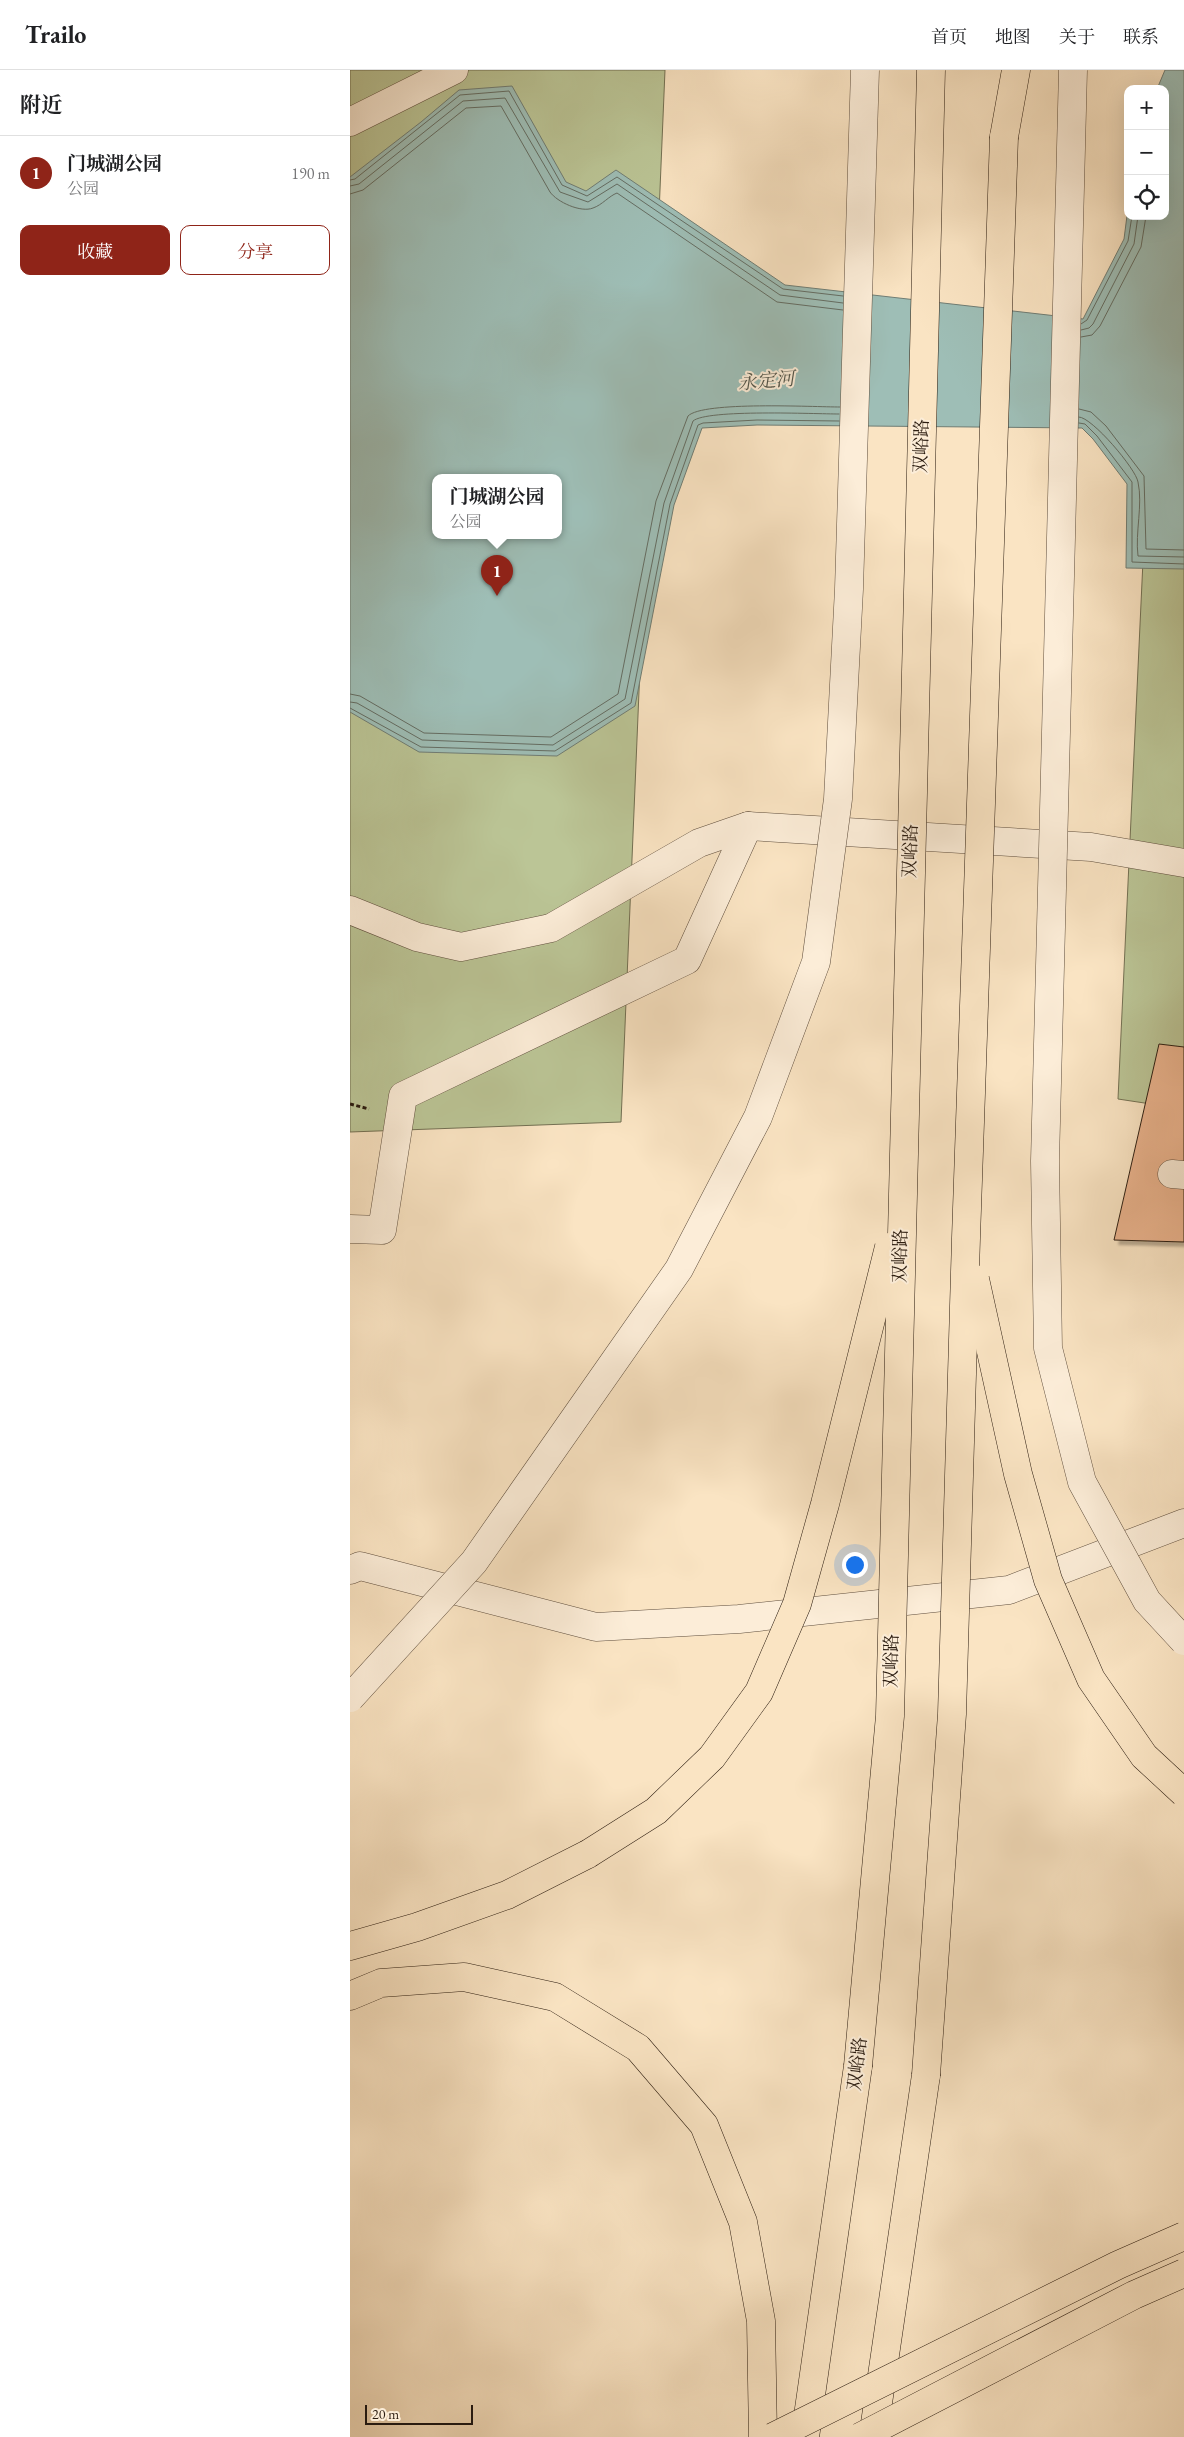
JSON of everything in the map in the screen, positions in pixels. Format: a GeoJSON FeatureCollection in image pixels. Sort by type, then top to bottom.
{"type":"FeatureCollection","features":[{"type":"Feature","properties":{"kind":"highway","name":"双峪路"},"geometry":{"type":"LineString","coordinates":[[805,2437],[858,2066],[890,1716],[901,1197],[931,70]]}},
{"type":"Feature","properties":{"kind":"highway"},"geometry":{"type":"LineString","coordinates":[[872,2437],[926,2075],[952,1714],[966,1238],[1006,70]]}},
{"type":"Feature","properties":{"kind":"highway"},"geometry":{"type":"LineString","coordinates":[[1004,137],[1016,70]]}},
{"type":"Feature","properties":{"kind":"highway"},"geometry":{"type":"LineString","coordinates":[[350,1946],[417,1927],[507,1896],[588,1854],[656,1811],[712,1757],[759,1692],[797,1604],[825,1504],[901,1197]]}},
{"type":"Feature","properties":{"kind":"highway"},"geometry":{"type":"LineString","coordinates":[[966,1238],[1018,1474],[1048,1580],[1091,1680],[1144,1756],[1184,1793]]}},
{"type":"Feature","properties":{"kind":"highway"},"geometry":{"type":"LineString","coordinates":[[350,1996],[381,1983],[464,1977],[555,1998],[638,2048],[704,2125],[743,2222],[761,2321],[763,2437]]}},
{"type":"Feature","properties":{"kind":"highway"},"geometry":{"type":"LineString","coordinates":[[773,2437],[1118,2266],[1184,2236]]}},
{"type":"Feature","properties":{"kind":"highway"},"geometry":{"type":"LineString","coordinates":[[860,2437],[1134,2295],[1184,2273]]}},
{"type":"Feature","properties":{"kind":"street"},"geometry":{"type":"LineString","coordinates":[[350,122],[454,70]]}},
{"type":"Feature","properties":{"kind":"street"},"geometry":{"type":"LineString","coordinates":[[350,1698],[474,1562],[679,1269],[758,1117],[816,962],[838,799],[849,589],[865,70]]}},
{"type":"Feature","properties":{"kind":"street"},"geometry":{"type":"LineString","coordinates":[[1073,70],[1045,1161],[1048,1348],[1082,1482],[1147,1601],[1184,1641]]}},
{"type":"Feature","properties":{"kind":"street"},"geometry":{"type":"LineString","coordinates":[[350,1229],[382,1230],[403,1096],[687,960],[748,826]]}},
{"type":"Feature","properties":{"kind":"street"},"geometry":{"type":"LineString","coordinates":[[350,910],[417,938],[461,947],[551,928],[699,843],[748,826],[1092,847],[1184,863]]}},
{"type":"Feature","properties":{"kind":"street"},"geometry":{"type":"LineString","coordinates":[[350,1570],[360,1566],[596,1627],[739,1619],[1010,1590],[1184,1523]]}},
{"type":"Feature","properties":{"kind":"green space"},"geometry":{"type":"Polygon","coordinates":[[[350,70],[665,70],[621,1122],[350,1132],[350,70]]]}},
{"type":"Feature","properties":{"kind":"green space"},"geometry":{"type":"Polygon","coordinates":[[[1184,70],[1184,1109],[1118,1099],[1159,220],[1169,220],[1169,85],[1184,70]]]}},
{"type":"Feature","properties":{"kind":"water","name":"永定河"},"geometry":{"type":"Polygon","coordinates":[[[1165,70],[1184,70],[1184,569],[1126,568],[1127,484],[1093,439],[1082,428],[757,425],[702,428],[674,505],[635,706],[557,756],[419,752],[350,712],[350,177],[459,90],[512,86],[566,182],[586,191],[616,170],[785,285],[1083,319],[1124,239],[1126,220],[1169,220],[1169,85],[1159,85],[1165,70]]]}},
{"type":"Feature","properties":{"kind":"building"},"geometry":{"type":"Polygon","coordinates":[[[1159,1044],[1184,1047],[1184,1242],[1114,1240],[1159,1044]]]}},
{"type":"Feature","properties":{"kind":"place","name":"门城湖公园"},"geometry":{"type":"Point","coordinates":[497,596]}}]}
